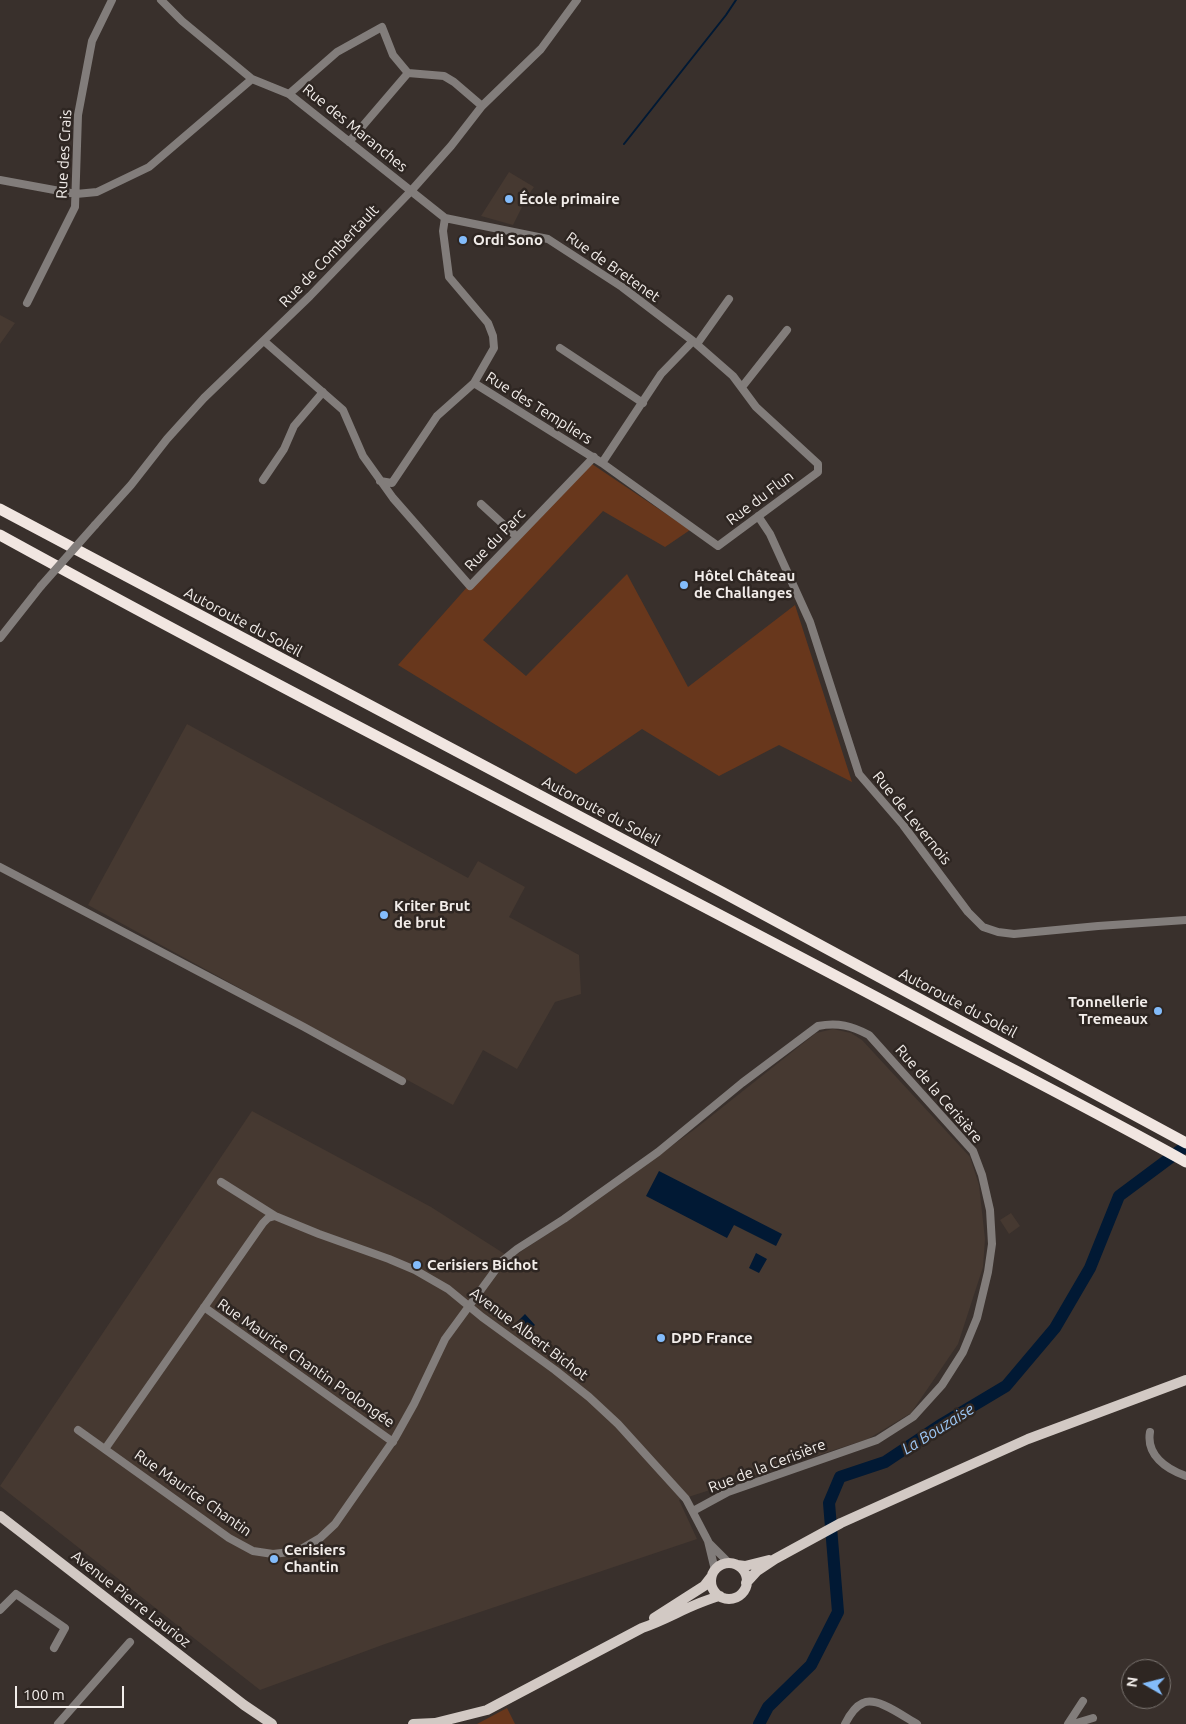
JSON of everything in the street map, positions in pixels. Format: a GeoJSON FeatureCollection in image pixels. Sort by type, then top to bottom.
{"type":"FeatureCollection","features":[{"type":"Feature","properties":{"kind":"highway","name":"Autoroute du Soleil"},"geometry":{"type":"LineString","coordinates":[[0,509],[722,892],[1186,1143]]}},
{"type":"Feature","properties":{"kind":"highway"},"geometry":{"type":"LineString","coordinates":[[0,535],[310,703],[712,910],[1183,1160]]}},
{"type":"Feature","properties":{"kind":"main road"},"geometry":{"type":"LineString","coordinates":[[413,1724],[433,1723],[487,1710],[642,1628],[657,1624],[689,1606],[720,1596],[736,1597],[757,1572],[775,1559],[841,1523],[1028,1438],[1186,1380]]}},
{"type":"Feature","properties":{"kind":"main road","name":"Avenue Pierre Laurioz"},"geometry":{"type":"LineString","coordinates":[[0,1516],[244,1706],[272,1724]]}},
{"type":"Feature","properties":{"kind":"main road"},"geometry":{"type":"LineString","coordinates":[[642,1628],[652,1619],[704,1586],[721,1564],[745,1566],[775,1559]]}},
{"type":"Feature","properties":{"kind":"main road"},"geometry":{"type":"LineString","coordinates":[[733,1564],[745,1573],[746,1583]]}},
{"type":"Feature","properties":{"kind":"main road"},"geometry":{"type":"LineString","coordinates":[[713,1574],[714,1590],[720,1596]]}},
{"type":"Feature","properties":{"kind":"main road","name":"Avenue Pierre Laurioz"},"geometry":{"type":"LineString","coordinates":[[244,1706],[262,1724]]}},
{"type":"Feature","properties":{"kind":"street","name":"Rue des Crais"},"geometry":{"type":"LineString","coordinates":[[27,302],[75,207],[78,115],[92,41],[112,0]]}},
{"type":"Feature","properties":{"kind":"street","name":"Rue des Maranches"},"geometry":{"type":"LineString","coordinates":[[161,0],[182,21],[252,79],[289,94],[445,218]]}},
{"type":"Feature","properties":{"kind":"street","name":"Rue de Combertault"},"geometry":{"type":"LineString","coordinates":[[0,638],[41,586],[204,398],[264,341],[411,191],[451,146],[482,106],[541,49],[577,0]]}},
{"type":"Feature","properties":{"kind":"street"},"geometry":{"type":"LineString","coordinates":[[289,94],[337,52],[382,27],[393,55],[408,73],[444,76],[482,106]]}},
{"type":"Feature","properties":{"kind":"street"},"geometry":{"type":"LineString","coordinates":[[349,142],[408,73]]}},
{"type":"Feature","properties":{"kind":"street"},"geometry":{"type":"LineString","coordinates":[[0,180],[76,194],[97,192],[149,167],[252,79]]}},
{"type":"Feature","properties":{"kind":"street","name":"Rue de Bretenet"},"geometry":{"type":"LineString","coordinates":[[445,218],[548,238],[622,287],[695,343],[733,376],[756,407],[818,464],[818,472]]}},
{"type":"Feature","properties":{"kind":"street","name":"Rue des Templiers"},"geometry":{"type":"LineString","coordinates":[[445,218],[443,230],[449,277],[488,323],[493,336],[494,348],[474,383],[594,457],[718,546]]}},
{"type":"Feature","properties":{"kind":"street"},"geometry":{"type":"LineString","coordinates":[[602,463],[661,374],[695,343],[729,299]]}},
{"type":"Feature","properties":{"kind":"street"},"geometry":{"type":"LineString","coordinates":[[742,387],[787,330]]}},
{"type":"Feature","properties":{"kind":"street"},"geometry":{"type":"LineString","coordinates":[[264,341],[343,410],[363,456],[380,481],[392,483],[438,416],[474,383]]}},
{"type":"Feature","properties":{"kind":"street"},"geometry":{"type":"LineString","coordinates":[[560,348],[643,402]]}},
{"type":"Feature","properties":{"kind":"street"},"geometry":{"type":"LineString","coordinates":[[263,480],[284,449],[294,426],[323,392]]}},
{"type":"Feature","properties":{"kind":"street","name":"Rue du Parc"},"geometry":{"type":"LineString","coordinates":[[380,481],[392,498],[470,586],[594,457]]}},
{"type":"Feature","properties":{"kind":"street","name":"Rue du Flun"},"geometry":{"type":"LineString","coordinates":[[718,546],[818,472]]}},
{"type":"Feature","properties":{"kind":"street"},"geometry":{"type":"LineString","coordinates":[[481,504],[517,537]]}},
{"type":"Feature","properties":{"kind":"street","name":"Rue de Levernois"},"geometry":{"type":"LineString","coordinates":[[758,516],[770,534],[810,622],[859,774],[903,825],[968,912],[983,927],[998,932],[1014,934],[1186,920]]}},
{"type":"Feature","properties":{"kind":"street"},"geometry":{"type":"LineString","coordinates":[[0,866],[402,1081]]}},
{"type":"Feature","properties":{"kind":"street","name":"Rue de la Cerisière"},"geometry":{"type":"LineString","coordinates":[[469,1305],[502,1261],[517,1249],[564,1219],[658,1152],[742,1083],[818,1026],[832,1023],[853,1026],[869,1035],[973,1150],[982,1174],[990,1210],[992,1244],[988,1272],[977,1318],[962,1352],[942,1385],[912,1417],[877,1440],[728,1492],[693,1511]]}},
{"type":"Feature","properties":{"kind":"street","name":"Avenue Albert Bichot"},"geometry":{"type":"LineString","coordinates":[[221,1182],[274,1216],[406,1266],[448,1289],[482,1317],[556,1370],[589,1397],[618,1424],[686,1499],[693,1511]]}},
{"type":"Feature","properties":{"kind":"street"},"geometry":{"type":"LineString","coordinates":[[105,1449],[263,1223],[268,1218],[274,1216]]}},
{"type":"Feature","properties":{"kind":"street","name":"Rue Maurice Chantin"},"geometry":{"type":"LineString","coordinates":[[78,1430],[229,1538],[253,1551],[273,1554],[303,1548],[320,1538],[335,1524],[393,1442],[445,1340],[469,1305]]}},
{"type":"Feature","properties":{"kind":"street","name":"Rue Maurice Chantin Prolongée"},"geometry":{"type":"LineString","coordinates":[[204,1307],[393,1442]]}},
{"type":"Feature","properties":{"kind":"street"},"geometry":{"type":"LineString","coordinates":[[1150,1432],[1150,1445],[1157,1458],[1164,1465],[1186,1476]]}},
{"type":"Feature","properties":{"kind":"street"},"geometry":{"type":"LineString","coordinates":[[693,1511],[708,1541],[719,1554],[733,1564]]}},
{"type":"Feature","properties":{"kind":"street"},"geometry":{"type":"LineString","coordinates":[[708,1541],[713,1574]]}},
{"type":"Feature","properties":{"kind":"street"},"geometry":{"type":"LineString","coordinates":[[0,1610],[16,1594],[65,1628],[54,1648]]}},
{"type":"Feature","properties":{"kind":"street"},"geometry":{"type":"LineString","coordinates":[[58,1724],[130,1642]]}},
{"type":"Feature","properties":{"kind":"street"},"geometry":{"type":"LineString","coordinates":[[845,1724],[853,1710],[862,1703],[869,1701],[879,1702],[917,1724]]}},
{"type":"Feature","properties":{"kind":"street"},"geometry":{"type":"LineString","coordinates":[[1068,1724],[1083,1701]]}},
{"type":"Feature","properties":{"kind":"street"},"geometry":{"type":"LineString","coordinates":[[1073,1724],[1093,1718]]}},
{"type":"Feature","properties":{"kind":"shaded area","name":"École primaire"},"geometry":{"type":"Polygon","coordinates":[[[509,172],[534,187],[513,225],[481,216],[509,172]]]}},
{"type":"Feature","properties":{"kind":"shaded area"},"geometry":{"type":"Polygon","coordinates":[[[0,315],[15,323],[0,344],[0,315]]]}},
{"type":"Feature","properties":{"kind":"shaded area"},"geometry":{"type":"Polygon","coordinates":[[[589,462],[690,530],[665,547],[603,511],[483,640],[526,676],[627,574],[688,687],[795,605],[852,782],[779,745],[719,776],[642,729],[576,774],[398,665],[468,586],[589,462]]]}},
{"type":"Feature","properties":{"kind":"shaded area"},"geometry":{"type":"Polygon","coordinates":[[[187,724],[468,878],[478,861],[525,887],[509,917],[579,955],[581,994],[555,1002],[517,1069],[483,1050],[453,1105],[88,905],[187,724]]]}},
{"type":"Feature","properties":{"kind":"shaded area"},"geometry":{"type":"Polygon","coordinates":[[[833,1029],[851,1033],[862,1040],[970,1157],[979,1185],[985,1239],[983,1267],[958,1344],[911,1413],[868,1439],[679,1500],[697,1539],[385,1644],[260,1690],[0,1486],[252,1111],[431,1207],[511,1258],[575,1216],[695,1129],[816,1033],[833,1029]]]}},
{"type":"Feature","properties":{"kind":"shaded area"},"geometry":{"type":"Polygon","coordinates":[[[1011,1213],[1020,1226],[1009,1234],[1000,1220],[1011,1213]]]}},
{"type":"Feature","properties":{"kind":"shaded area"},"geometry":{"type":"Polygon","coordinates":[[[507,1708],[515,1724],[477,1724],[507,1708]]]}},
{"type":"Feature","properties":{"kind":"water"},"geometry":{"type":"Polygon","coordinates":[[[659,1171],[782,1234],[776,1246],[734,1225],[727,1238],[646,1196],[659,1171]]]}},
{"type":"Feature","properties":{"kind":"water"},"geometry":{"type":"Polygon","coordinates":[[[756,1253],[767,1259],[759,1273],[749,1268],[756,1253]]]}},
{"type":"Feature","properties":{"kind":"water"},"geometry":{"type":"Polygon","coordinates":[[[525,1314],[535,1325],[524,1336],[514,1325],[525,1314]]]}},
{"type":"Feature","properties":{"kind":"waterway"},"geometry":{"type":"LineString","coordinates":[[624,144],[736,0]]}},
{"type":"Feature","properties":{"kind":"waterway","name":"La Bouzaise"},"geometry":{"type":"LineString","coordinates":[[759,1724],[768,1707],[811,1665],[838,1612],[829,1503],[840,1477],[885,1462],[939,1426],[1006,1386],[1055,1328],[1090,1268],[1119,1196],[1186,1146]]}},
{"type":"Feature","properties":{"kind":"place","name":"École primaire"},"geometry":{"type":"Point","coordinates":[509,199]}},
{"type":"Feature","properties":{"kind":"place","name":"Ordi Sono"},"geometry":{"type":"Point","coordinates":[463,240]}},
{"type":"Feature","properties":{"kind":"place","name":"Hôtel Château de Challanges"},"geometry":{"type":"Point","coordinates":[684,585]}},
{"type":"Feature","properties":{"kind":"place","name":"Kriter Brut de brut"},"geometry":{"type":"Point","coordinates":[384,915]}},
{"type":"Feature","properties":{"kind":"place","name":"Tonnellerie Tremeaux"},"geometry":{"type":"Point","coordinates":[1158,1011]}},
{"type":"Feature","properties":{"kind":"place","name":"Cerisiers Bichot"},"geometry":{"type":"Point","coordinates":[417,1265]}},
{"type":"Feature","properties":{"kind":"place","name":"DPD France"},"geometry":{"type":"Point","coordinates":[661,1338]}},
{"type":"Feature","properties":{"kind":"place","name":"Cerisiers Chantin"},"geometry":{"type":"Point","coordinates":[274,1559]}}]}
